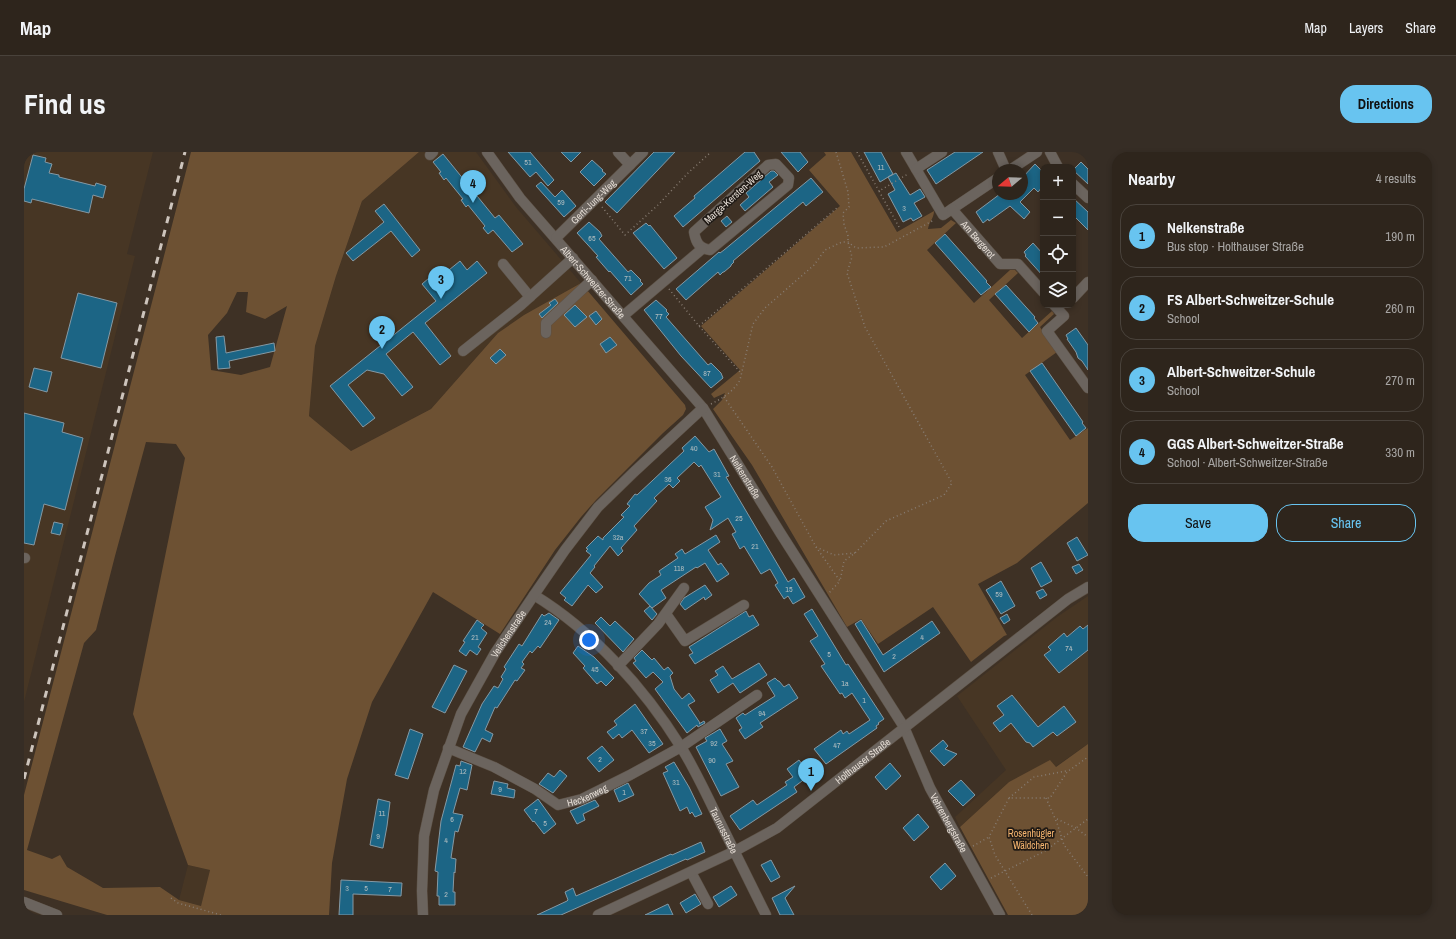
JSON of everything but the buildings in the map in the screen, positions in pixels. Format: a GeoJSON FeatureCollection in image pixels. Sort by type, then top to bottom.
{"type":"FeatureCollection","features":[{"type":"Feature","properties":{"kind":"street","name":"Albert-Schweitzer-Straße"},"geometry":{"type":"LineString","coordinates":[[487,152],[520,198],[703,408]]}},
{"type":"Feature","properties":{"kind":"street"},"geometry":{"type":"LineString","coordinates":[[618,152],[630,165]]}},
{"type":"Feature","properties":{"kind":"street","name":"Gerti-Jung-Weg"},"geometry":{"type":"LineString","coordinates":[[556,238],[643,152]]}},
{"type":"Feature","properties":{"kind":"street","name":"Am Bergerot"},"geometry":{"type":"LineString","coordinates":[[906,152],[916,169],[948,212],[1000,264],[1018,264],[1040,289]]}},
{"type":"Feature","properties":{"kind":"street"},"geometry":{"type":"LineString","coordinates":[[916,169],[942,152]]}},
{"type":"Feature","properties":{"kind":"street"},"geometry":{"type":"LineString","coordinates":[[998,152],[1003,164]]}},
{"type":"Feature","properties":{"kind":"street"},"geometry":{"type":"LineString","coordinates":[[1019,164],[1037,152]]}},
{"type":"Feature","properties":{"kind":"street"},"geometry":{"type":"LineString","coordinates":[[1050,152],[1056,164]]}},
{"type":"Feature","properties":{"kind":"street","name":"Marga-Kersten-Weg"},"geometry":{"type":"LineString","coordinates":[[622,316],[702,249],[710,250],[788,185],[788,178],[776,164],[768,165],[694,232],[695,241],[702,249]]}},
{"type":"Feature","properties":{"kind":"street"},"geometry":{"type":"LineString","coordinates":[[948,212],[992,182]]}},
{"type":"Feature","properties":{"kind":"street"},"geometry":{"type":"LineString","coordinates":[[1076,187],[1088,198]]}},
{"type":"Feature","properties":{"kind":"street"},"geometry":{"type":"LineString","coordinates":[[463,352],[573,258]]}},
{"type":"Feature","properties":{"kind":"street"},"geometry":{"type":"LineString","coordinates":[[503,264],[530,296]]}},
{"type":"Feature","properties":{"kind":"street"},"geometry":{"type":"LineString","coordinates":[[546,332],[546,323],[592,280]]}},
{"type":"Feature","properties":{"kind":"street"},"geometry":{"type":"LineString","coordinates":[[1076,295],[1088,282]]}},
{"type":"Feature","properties":{"kind":"street"},"geometry":{"type":"LineString","coordinates":[[1060,308],[1064,316],[1046,330],[1088,388]]}},
{"type":"Feature","properties":{"kind":"street","name":"Veilchenstraße"},"geometry":{"type":"LineString","coordinates":[[423,915],[422,891],[424,836],[434,790],[448,748],[465,707],[495,653],[534,594],[598,507],[703,408]]}},
{"type":"Feature","properties":{"kind":"street","name":"Nelkenstraße"},"geometry":{"type":"LineString","coordinates":[[703,408],[748,482],[904,727]]}},
{"type":"Feature","properties":{"kind":"street","name":"Holthauser Straße"},"geometry":{"type":"LineString","coordinates":[[598,915],[735,851],[777,828],[1068,599],[1088,587]]}},
{"type":"Feature","properties":{"kind":"street"},"geometry":{"type":"LineString","coordinates":[[618,666],[666,614],[684,588]]}},
{"type":"Feature","properties":{"kind":"street","name":"Taunusstraße"},"geometry":{"type":"LineString","coordinates":[[534,594],[569,619],[637,686],[681,747],[735,851],[766,915]]}},
{"type":"Feature","properties":{"kind":"street"},"geometry":{"type":"LineString","coordinates":[[666,614],[685,641],[744,605]]}},
{"type":"Feature","properties":{"kind":"street"},"geometry":{"type":"LineString","coordinates":[[681,747],[757,695]]}},
{"type":"Feature","properties":{"kind":"street","name":"Vehrenbergstraße"},"geometry":{"type":"LineString","coordinates":[[904,727],[930,788],[1000,915]]}},
{"type":"Feature","properties":{"kind":"street","name":"Heckenweg"},"geometry":{"type":"LineString","coordinates":[[448,748],[494,767],[535,789],[558,805],[582,799],[681,747]]}},
{"type":"Feature","properties":{"kind":"street"},"geometry":{"type":"LineString","coordinates":[[691,872],[708,904]]}},
{"type":"Feature","properties":{"kind":"street"},"geometry":{"type":"LineString","coordinates":[[24,902],[57,915]]}},
{"type":"Feature","properties":{"kind":"path"},"geometry":{"type":"LineString","coordinates":[[595,200],[625,235],[658,205],[687,174],[711,152]]}},
{"type":"Feature","properties":{"kind":"path"},"geometry":{"type":"LineString","coordinates":[[823,600],[840,581],[844,561],[855,553],[886,521],[944,495],[952,483],[865,327],[847,273],[852,257],[844,224],[843,213],[848,207],[848,192],[836,152]]}},
{"type":"Feature","properties":{"kind":"path"},"geometry":{"type":"LineString","coordinates":[[857,152],[899,227]]}},
{"type":"Feature","properties":{"kind":"path"},"geometry":{"type":"LineString","coordinates":[[879,191],[916,169]]}},
{"type":"Feature","properties":{"kind":"path"},"geometry":{"type":"LineString","coordinates":[[699,326],[838,207]]}},
{"type":"Feature","properties":{"kind":"path"},"geometry":{"type":"LineString","coordinates":[[703,408],[724,397],[735,388],[742,373],[753,324],[766,308],[814,265],[825,250],[842,242],[848,242],[856,248],[884,247],[948,212]]}},
{"type":"Feature","properties":{"kind":"path"},"geometry":{"type":"LineString","coordinates":[[663,282],[699,326],[742,373]]}},
{"type":"Feature","properties":{"kind":"path"},"geometry":{"type":"LineString","coordinates":[[724,397],[772,467],[816,547],[840,581]]}},
{"type":"Feature","properties":{"kind":"path"},"geometry":{"type":"LineString","coordinates":[[816,547],[834,555],[855,553]]}},
{"type":"Feature","properties":{"kind":"path"},"geometry":{"type":"LineString","coordinates":[[1009,798],[1050,798],[1068,771],[1088,758]]}},
{"type":"Feature","properties":{"kind":"path"},"geometry":{"type":"LineString","coordinates":[[964,851],[989,837],[1009,798],[1034,776],[1068,771]]}},
{"type":"Feature","properties":{"kind":"path"},"geometry":{"type":"LineString","coordinates":[[1046,798],[1056,819],[1064,845],[1088,877]]}},
{"type":"Feature","properties":{"kind":"path"},"geometry":{"type":"LineString","coordinates":[[1056,819],[1076,828],[1088,837]]}},
{"type":"Feature","properties":{"kind":"path"},"geometry":{"type":"LineString","coordinates":[[982,883],[1045,851],[1088,820]]}},
{"type":"Feature","properties":{"kind":"path"},"geometry":{"type":"LineString","coordinates":[[989,837],[995,854],[1032,915]]}},
{"type":"Feature","properties":{"kind":"path"},"geometry":{"type":"LineString","coordinates":[[171,898],[178,903],[221,915]]}},
{"type":"Feature","properties":{"kind":"path"},"geometry":{"type":"LineString","coordinates":[[1088,905],[1088,910]]}},
{"type":"Feature","properties":{"kind":"shaded area"},"geometry":{"type":"Polygon","coordinates":[[[24,152],[153,152],[127,254],[135,256],[24,702],[24,152]]]}},
{"type":"Feature","properties":{"kind":"shaded area"},"geometry":{"type":"Polygon","coordinates":[[[419,152],[476,152],[516,207],[581,283],[524,315],[498,333],[431,409],[351,451],[309,416],[315,346],[336,276],[362,201],[419,152]]]}},
{"type":"Feature","properties":{"kind":"shaded area"},"geometry":{"type":"Polygon","coordinates":[[[1088,596],[1088,744],[1055,767],[1009,782],[960,827],[955,817],[1006,770],[957,696],[1057,617],[1088,596]]]}},
{"type":"Feature","properties":{"kind":"shaded area"},"geometry":{"type":"Polygon","coordinates":[[[188,865],[210,870],[201,906],[179,900],[188,865]]]}},
{"type":"Feature","properties":{"kind":"green space"},"geometry":{"type":"Polygon","coordinates":[[[191,152],[419,152],[362,201],[336,276],[315,346],[309,416],[351,451],[431,409],[498,333],[524,315],[581,283],[685,405],[686,409],[683,415],[596,500],[581,517],[555,550],[500,634],[433,592],[372,702],[347,779],[332,863],[329,915],[107,915],[24,890],[24,795],[191,152]],[[237,292],[227,313],[208,335],[211,370],[241,375],[270,367],[287,306],[265,319],[246,312],[248,292],[237,292]],[[146,442],[96,630],[84,643],[27,850],[52,859],[60,855],[67,867],[103,888],[160,887],[179,900],[201,906],[210,870],[188,865],[133,714],[185,458],[176,444],[146,442]]]}},
{"type":"Feature","properties":{"kind":"green space"},"geometry":{"type":"Polygon","coordinates":[[[824,152],[851,152],[897,232],[934,211],[928,229],[941,228],[951,220],[956,223],[927,250],[974,303],[1010,270],[1015,270],[1018,273],[989,300],[1022,338],[1052,311],[1054,314],[1040,327],[1057,352],[1025,375],[1070,440],[1088,428],[1088,503],[1017,563],[978,584],[1007,635],[971,662],[933,607],[878,644],[861,619],[847,627],[752,465],[713,409],[722,400],[725,393],[714,398],[711,394],[740,370],[701,326],[840,206],[809,170],[826,155],[824,152]]]}},
{"type":"Feature","properties":{"kind":"green space","name":"Rosenhügler Wäldchen"},"geometry":{"type":"Polygon","coordinates":[[[1088,744],[1088,915],[1008,915],[960,827],[1009,782],[1050,760],[1056,767],[1088,744]]]}},
{"type":"Feature","properties":{"kind":"railway"},"geometry":{"type":"LineString","coordinates":[[24,779],[185,152]]}},
{"type":"Feature","properties":{"kind":"place","name":"GGS Albert-Schweitzer-Straße"},"geometry":{"type":"Point","coordinates":[473,203]}},
{"type":"Feature","properties":{"kind":"place","name":"Albert-Schweitzer-Schule"},"geometry":{"type":"Point","coordinates":[441,299]}},
{"type":"Feature","properties":{"kind":"place","name":"FS Albert-Schweitzer-Schule"},"geometry":{"type":"Point","coordinates":[382,349]}},
{"type":"Feature","properties":{"kind":"place","name":"Nelkenstraße"},"geometry":{"type":"Point","coordinates":[811,791]}}]}
